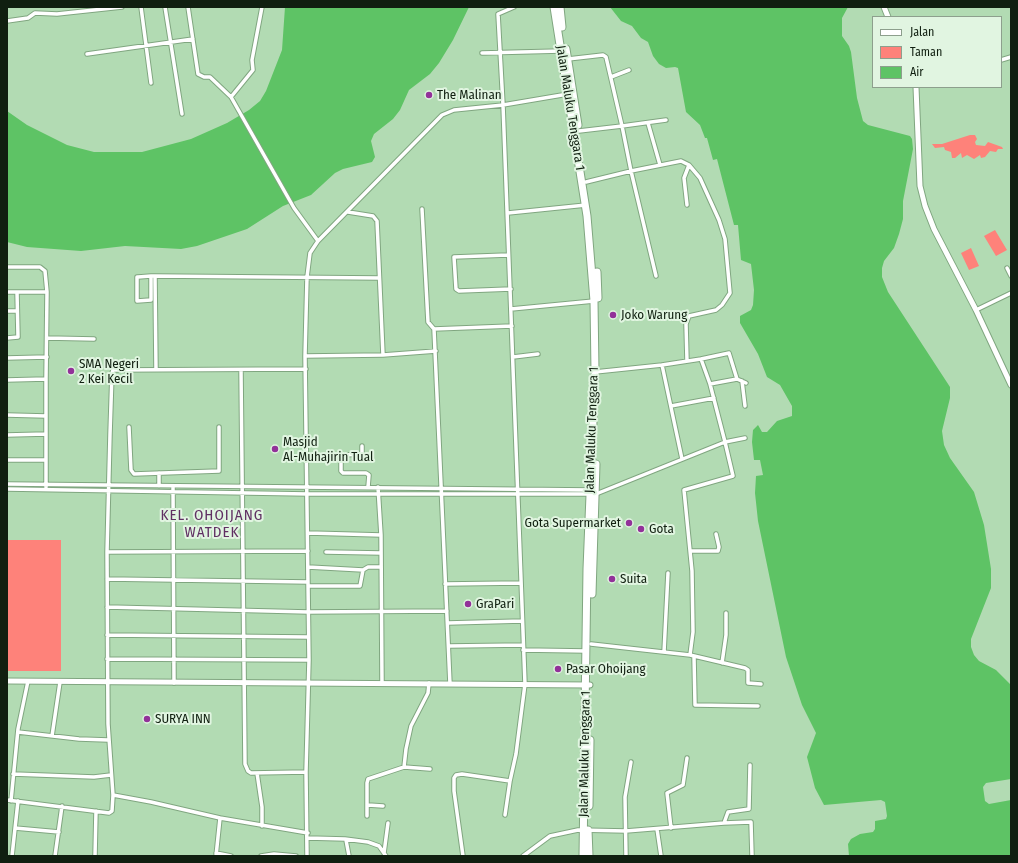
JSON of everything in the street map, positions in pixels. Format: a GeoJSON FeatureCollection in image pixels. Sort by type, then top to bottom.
{"type":"FeatureCollection","features":[{"type":"Feature","properties":{"kind":"highway","name":"Jalan Maluku Tenggara 1"},"geometry":{"type":"LineString","coordinates":[[554,7],[561,51],[578,131],[586,182],[597,276],[597,372],[591,644],[588,685],[586,831],[583,856]]}},
{"type":"Feature","properties":{"kind":"highway","name":"Jalan Maluku Tenggara 1"},"geometry":{"type":"LineString","coordinates":[[560,7],[568,59],[570,94],[591,245],[597,372]]}},
{"type":"Feature","properties":{"kind":"highway","name":"Jalan Maluku Tenggara 1"},"geometry":{"type":"LineString","coordinates":[[588,685],[586,652],[594,492]]}},
{"type":"Feature","properties":{"kind":"highway","name":"Jalan Maluku Tenggara 1"},"geometry":{"type":"LineString","coordinates":[[586,831],[589,856]]}},
{"type":"Feature","properties":{"kind":"street"},"geometry":{"type":"LineString","coordinates":[[7,21],[28,18],[35,13],[57,14],[122,7]]}},
{"type":"Feature","properties":{"kind":"street"},"geometry":{"type":"LineString","coordinates":[[141,7],[151,83]]}},
{"type":"Feature","properties":{"kind":"street"},"geometry":{"type":"LineString","coordinates":[[165,7],[182,114]]}},
{"type":"Feature","properties":{"kind":"street"},"geometry":{"type":"LineString","coordinates":[[188,7],[198,75],[210,77],[231,97],[294,208],[318,241]]}},
{"type":"Feature","properties":{"kind":"street"},"geometry":{"type":"LineString","coordinates":[[231,97],[253,70],[252,60],[262,7]]}},
{"type":"Feature","properties":{"kind":"street"},"geometry":{"type":"LineString","coordinates":[[505,815],[516,754],[525,684],[520,583],[511,289],[508,255],[508,213],[498,14],[514,7]]}},
{"type":"Feature","properties":{"kind":"street"},"geometry":{"type":"LineString","coordinates":[[88,54],[193,38]]}},
{"type":"Feature","properties":{"kind":"street"},"geometry":{"type":"LineString","coordinates":[[482,53],[561,51]]}},
{"type":"Feature","properties":{"kind":"street"},"geometry":{"type":"LineString","coordinates":[[568,59],[604,56],[611,77],[631,171],[656,276]]}},
{"type":"Feature","properties":{"kind":"street"},"geometry":{"type":"LineString","coordinates":[[611,77],[629,70]]}},
{"type":"Feature","properties":{"kind":"street"},"geometry":{"type":"LineString","coordinates":[[916,88],[919,174],[923,201],[934,229],[976,310],[1011,385]]}},
{"type":"Feature","properties":{"kind":"street"},"geometry":{"type":"LineString","coordinates":[[307,856],[308,833],[306,772],[309,660],[305,356],[307,277],[310,253],[318,241],[445,113],[454,110],[503,105],[570,94]]}},
{"type":"Feature","properties":{"kind":"street"},"geometry":{"type":"LineString","coordinates":[[578,131],[666,120]]}},
{"type":"Feature","properties":{"kind":"street"},"geometry":{"type":"LineString","coordinates":[[648,123],[660,165]]}},
{"type":"Feature","properties":{"kind":"street"},"geometry":{"type":"LineString","coordinates":[[586,182],[678,161],[689,165],[706,186],[724,234],[730,293],[722,306],[716,310],[689,316],[686,324],[687,361]]}},
{"type":"Feature","properties":{"kind":"street"},"geometry":{"type":"LineString","coordinates":[[687,205],[684,178],[689,165]]}},
{"type":"Feature","properties":{"kind":"street"},"geometry":{"type":"LineString","coordinates":[[508,213],[586,205]]}},
{"type":"Feature","properties":{"kind":"street"},"geometry":{"type":"LineString","coordinates":[[422,209],[428,322],[434,329],[436,351],[450,684]]}},
{"type":"Feature","properties":{"kind":"street"},"geometry":{"type":"LineString","coordinates":[[348,212],[373,216],[377,221],[383,355]]}},
{"type":"Feature","properties":{"kind":"street"},"geometry":{"type":"LineString","coordinates":[[508,255],[454,257],[456,288],[459,291],[511,289]]}},
{"type":"Feature","properties":{"kind":"street"},"geometry":{"type":"LineString","coordinates":[[7,267],[40,267],[44,271],[47,292],[46,490]]}},
{"type":"Feature","properties":{"kind":"street"},"geometry":{"type":"LineString","coordinates":[[1007,268],[1011,276]]}},
{"type":"Feature","properties":{"kind":"street"},"geometry":{"type":"LineString","coordinates":[[153,276],[151,300],[137,301],[137,277],[153,276],[379,278]]}},
{"type":"Feature","properties":{"kind":"street"},"geometry":{"type":"LineString","coordinates":[[153,276],[156,370]]}},
{"type":"Feature","properties":{"kind":"street"},"geometry":{"type":"LineString","coordinates":[[7,292],[47,292]]}},
{"type":"Feature","properties":{"kind":"street"},"geometry":{"type":"LineString","coordinates":[[7,338],[18,337],[16,292]]}},
{"type":"Feature","properties":{"kind":"street"},"geometry":{"type":"LineString","coordinates":[[976,310],[1011,294]]}},
{"type":"Feature","properties":{"kind":"street"},"geometry":{"type":"LineString","coordinates":[[511,309],[594,301]]}},
{"type":"Feature","properties":{"kind":"street"},"geometry":{"type":"LineString","coordinates":[[7,311],[17,311]]}},
{"type":"Feature","properties":{"kind":"street"},"geometry":{"type":"LineString","coordinates":[[434,329],[512,326]]}},
{"type":"Feature","properties":{"kind":"street"},"geometry":{"type":"LineString","coordinates":[[47,338],[94,339]]}},
{"type":"Feature","properties":{"kind":"street"},"geometry":{"type":"LineString","coordinates":[[305,356],[383,355],[436,351]]}},
{"type":"Feature","properties":{"kind":"street"},"geometry":{"type":"LineString","coordinates":[[597,372],[662,365],[729,353],[737,378],[746,383]]}},
{"type":"Feature","properties":{"kind":"street"},"geometry":{"type":"LineString","coordinates":[[513,357],[538,354]]}},
{"type":"Feature","properties":{"kind":"street"},"geometry":{"type":"LineString","coordinates":[[7,358],[47,357]]}},
{"type":"Feature","properties":{"kind":"street"},"geometry":{"type":"LineString","coordinates":[[690,656],[693,623],[691,552],[684,490],[732,476],[714,398],[701,359]]}},
{"type":"Feature","properties":{"kind":"street"},"geometry":{"type":"LineString","coordinates":[[662,365],[682,459]]}},
{"type":"Feature","properties":{"kind":"street"},"geometry":{"type":"LineString","coordinates":[[28,682],[18,732],[9,800],[111,812],[113,795],[108,740],[107,552],[112,373],[116,369],[306,369]]}},
{"type":"Feature","properties":{"kind":"street"},"geometry":{"type":"LineString","coordinates":[[241,370],[245,764],[250,773],[306,772]]}},
{"type":"Feature","properties":{"kind":"street"},"geometry":{"type":"LineString","coordinates":[[710,384],[737,378]]}},
{"type":"Feature","properties":{"kind":"street"},"geometry":{"type":"LineString","coordinates":[[7,380],[46,379]]}},
{"type":"Feature","properties":{"kind":"street"},"geometry":{"type":"LineString","coordinates":[[742,381],[745,406]]}},
{"type":"Feature","properties":{"kind":"street"},"geometry":{"type":"LineString","coordinates":[[671,406],[714,398]]}},
{"type":"Feature","properties":{"kind":"street"},"geometry":{"type":"LineString","coordinates":[[7,415],[46,416]]}},
{"type":"Feature","properties":{"kind":"street"},"geometry":{"type":"LineString","coordinates":[[129,427],[132,473],[160,473],[219,471],[219,427]]}},
{"type":"Feature","properties":{"kind":"street"},"geometry":{"type":"LineString","coordinates":[[7,435],[46,434]]}},
{"type":"Feature","properties":{"kind":"street"},"geometry":{"type":"LineString","coordinates":[[7,489],[308,494],[518,494],[594,492],[725,442],[745,438]]}},
{"type":"Feature","properties":{"kind":"street"},"geometry":{"type":"LineString","coordinates":[[362,446],[362,454],[344,455],[341,457],[342,471],[343,473],[366,473],[368,475],[368,487]]}},
{"type":"Feature","properties":{"kind":"street"},"geometry":{"type":"LineString","coordinates":[[7,460],[46,460]]}},
{"type":"Feature","properties":{"kind":"street"},"geometry":{"type":"LineString","coordinates":[[159,486],[160,473]]}},
{"type":"Feature","properties":{"kind":"street"},"geometry":{"type":"LineString","coordinates":[[7,484],[108,486],[307,486],[518,489],[594,492]]}},
{"type":"Feature","properties":{"kind":"street"},"geometry":{"type":"LineString","coordinates":[[173,486],[172,608],[174,683]]}},
{"type":"Feature","properties":{"kind":"street"},"geometry":{"type":"LineString","coordinates":[[378,487],[381,534],[382,683]]}},
{"type":"Feature","properties":{"kind":"street"},"geometry":{"type":"LineString","coordinates":[[308,533],[381,534]]}},
{"type":"Feature","properties":{"kind":"street"},"geometry":{"type":"LineString","coordinates":[[691,552],[718,551],[719,547],[716,534]]}},
{"type":"Feature","properties":{"kind":"street"},"geometry":{"type":"LineString","coordinates":[[107,552],[308,552]]}},
{"type":"Feature","properties":{"kind":"street"},"geometry":{"type":"LineString","coordinates":[[326,552],[381,553]]}},
{"type":"Feature","properties":{"kind":"street"},"geometry":{"type":"LineString","coordinates":[[308,567],[363,570],[368,567],[381,567]]}},
{"type":"Feature","properties":{"kind":"street"},"geometry":{"type":"LineString","coordinates":[[107,579],[360,586],[363,570]]}},
{"type":"Feature","properties":{"kind":"street"},"geometry":{"type":"LineString","coordinates":[[664,652],[668,573]]}},
{"type":"Feature","properties":{"kind":"street"},"geometry":{"type":"LineString","coordinates":[[445,584],[520,583]]}},
{"type":"Feature","properties":{"kind":"street"},"geometry":{"type":"LineString","coordinates":[[107,607],[308,612],[447,611]]}},
{"type":"Feature","properties":{"kind":"street"},"geometry":{"type":"LineString","coordinates":[[722,663],[726,635],[726,613]]}},
{"type":"Feature","properties":{"kind":"street"},"geometry":{"type":"LineString","coordinates":[[448,623],[522,621]]}},
{"type":"Feature","properties":{"kind":"street"},"geometry":{"type":"LineString","coordinates":[[107,635],[308,637]]}},
{"type":"Feature","properties":{"kind":"street"},"geometry":{"type":"LineString","coordinates":[[591,644],[664,652],[722,663],[747,669],[748,683],[761,684]]}},
{"type":"Feature","properties":{"kind":"street"},"geometry":{"type":"LineString","coordinates":[[449,646],[523,646]]}},
{"type":"Feature","properties":{"kind":"street"},"geometry":{"type":"LineString","coordinates":[[523,650],[586,652]]}},
{"type":"Feature","properties":{"kind":"street"},"geometry":{"type":"LineString","coordinates":[[694,657],[695,705],[758,706]]}},
{"type":"Feature","properties":{"kind":"street"},"geometry":{"type":"LineString","coordinates":[[107,660],[309,660]]}},
{"type":"Feature","properties":{"kind":"street"},"geometry":{"type":"LineString","coordinates":[[7,681],[588,685]]}},
{"type":"Feature","properties":{"kind":"street"},"geometry":{"type":"LineString","coordinates":[[52,736],[60,682]]}},
{"type":"Feature","properties":{"kind":"street"},"geometry":{"type":"LineString","coordinates":[[404,768],[411,726],[425,699],[429,683]]}},
{"type":"Feature","properties":{"kind":"street"},"geometry":{"type":"LineString","coordinates":[[18,732],[108,740]]}},
{"type":"Feature","properties":{"kind":"street"},"geometry":{"type":"LineString","coordinates":[[671,828],[667,793],[683,785],[687,758]]}},
{"type":"Feature","properties":{"kind":"street"},"geometry":{"type":"LineString","coordinates":[[626,856],[625,797],[632,762]]}},
{"type":"Feature","properties":{"kind":"street"},"geometry":{"type":"LineString","coordinates":[[724,823],[728,812],[749,809],[750,765]]}},
{"type":"Feature","properties":{"kind":"street"},"geometry":{"type":"LineString","coordinates":[[367,816],[368,780],[404,768],[430,769]]}},
{"type":"Feature","properties":{"kind":"street"},"geometry":{"type":"LineString","coordinates":[[257,773],[262,807],[262,826]]}},
{"type":"Feature","properties":{"kind":"street"},"geometry":{"type":"LineString","coordinates":[[13,774],[87,777],[112,775]]}},
{"type":"Feature","properties":{"kind":"street"},"geometry":{"type":"LineString","coordinates":[[463,856],[454,791],[454,778],[456,775],[462,774],[510,781]]}},
{"type":"Feature","properties":{"kind":"street"},"geometry":{"type":"LineString","coordinates":[[113,795],[220,818],[308,833]]}},
{"type":"Feature","properties":{"kind":"street"},"geometry":{"type":"LineString","coordinates":[[12,856],[18,801]]}},
{"type":"Feature","properties":{"kind":"street"},"geometry":{"type":"LineString","coordinates":[[368,805],[383,806]]}},
{"type":"Feature","properties":{"kind":"street"},"geometry":{"type":"LineString","coordinates":[[56,856],[62,806]]}},
{"type":"Feature","properties":{"kind":"street"},"geometry":{"type":"LineString","coordinates":[[95,856],[96,811]]}},
{"type":"Feature","properties":{"kind":"street"},"geometry":{"type":"LineString","coordinates":[[220,818],[216,855],[232,856]]}},
{"type":"Feature","properties":{"kind":"street"},"geometry":{"type":"LineString","coordinates":[[523,856],[550,836],[586,831],[626,832],[751,822],[752,856]]}},
{"type":"Feature","properties":{"kind":"street"},"geometry":{"type":"LineString","coordinates":[[385,854],[388,823]]}},
{"type":"Feature","properties":{"kind":"street"},"geometry":{"type":"LineString","coordinates":[[15,828],[58,832]]}},
{"type":"Feature","properties":{"kind":"street"},"geometry":{"type":"LineString","coordinates":[[657,829],[661,856]]}},
{"type":"Feature","properties":{"kind":"street"},"geometry":{"type":"LineString","coordinates":[[308,838],[346,840],[375,844],[385,854]]}},
{"type":"Feature","properties":{"kind":"street"},"geometry":{"type":"LineString","coordinates":[[346,840],[349,856]]}},
{"type":"Feature","properties":{"kind":"street"},"geometry":{"type":"LineString","coordinates":[[7,846],[13,847]]}},
{"type":"Feature","properties":{"kind":"street"},"geometry":{"type":"LineString","coordinates":[[260,856],[274,854],[296,856]]}},
{"type":"Feature","properties":{"kind":"green space"},"geometry":{"type":"Polygon","coordinates":[[[970,135],[975,135],[977,139],[975,142],[976,145],[985,146],[988,142],[1002,147],[1003,149],[998,149],[996,152],[990,151],[985,157],[981,158],[980,155],[974,159],[967,155],[962,158],[961,153],[955,158],[952,158],[951,152],[945,150],[944,147],[935,148],[932,144],[942,144],[970,135]]]}},
{"type":"Feature","properties":{"kind":"green space"},"geometry":{"type":"Polygon","coordinates":[[[995,230],[1007,250],[996,256],[984,236],[995,230]]]}},
{"type":"Feature","properties":{"kind":"green space"},"geometry":{"type":"Polygon","coordinates":[[[971,248],[979,266],[969,270],[961,253],[971,248]]]}},
{"type":"Feature","properties":{"kind":"green space"},"geometry":{"type":"Polygon","coordinates":[[[7,540],[61,540],[61,671],[7,671],[7,540]]]}},
{"type":"Feature","properties":{"kind":"water"},"geometry":{"type":"Polygon","coordinates":[[[285,7],[469,7],[453,40],[439,63],[430,74],[409,90],[400,110],[393,119],[374,134],[371,141],[375,157],[372,162],[343,169],[335,173],[311,195],[283,206],[247,229],[197,246],[181,249],[125,246],[81,251],[27,247],[7,242],[7,111],[27,125],[67,145],[94,152],[142,152],[191,139],[227,123],[249,110],[260,101],[266,91],[282,50],[285,7]]]}},
{"type":"Feature","properties":{"kind":"water"},"geometry":{"type":"Polygon","coordinates":[[[610,7],[848,7],[842,18],[842,36],[851,52],[857,98],[863,121],[868,125],[910,136],[912,139],[913,149],[903,201],[903,219],[894,248],[884,261],[882,277],[888,292],[950,387],[950,398],[942,431],[944,445],[950,458],[974,492],[984,525],[991,569],[991,588],[971,639],[971,647],[974,655],[979,661],[996,670],[1011,685],[1011,779],[986,783],[983,787],[985,801],[989,804],[1011,800],[1011,856],[849,856],[848,844],[851,839],[860,834],[873,832],[875,829],[875,821],[886,819],[885,802],[881,800],[824,805],[815,788],[807,757],[816,733],[802,705],[786,657],[758,521],[755,493],[756,476],[763,475],[760,460],[754,460],[752,442],[753,430],[758,425],[762,432],[767,432],[777,421],[792,416],[792,406],[780,385],[767,377],[758,354],[740,323],[740,316],[751,310],[753,305],[754,290],[751,264],[741,260],[738,225],[734,225],[717,159],[713,160],[707,138],[705,138],[700,125],[686,112],[678,68],[666,68],[659,64],[653,56],[648,42],[641,38],[632,26],[621,21],[610,7]]]}},
{"type":"Feature","properties":{"kind":"place","name":"The Malinan"},"geometry":{"type":"Point","coordinates":[429,95]}},
{"type":"Feature","properties":{"kind":"place","name":"Joko Warung"},"geometry":{"type":"Point","coordinates":[613,315]}},
{"type":"Feature","properties":{"kind":"place","name":"SMA Negeri 2 Kei Kecil"},"geometry":{"type":"Point","coordinates":[71,371]}},
{"type":"Feature","properties":{"kind":"place","name":"Masjid Al-Muhajirin Tual"},"geometry":{"type":"Point","coordinates":[275,449]}},
{"type":"Feature","properties":{"kind":"place","name":"Gota Supermarket"},"geometry":{"type":"Point","coordinates":[629,523]}},
{"type":"Feature","properties":{"kind":"place","name":"Gota"},"geometry":{"type":"Point","coordinates":[641,529]}},
{"type":"Feature","properties":{"kind":"place","name":"Suita"},"geometry":{"type":"Point","coordinates":[612,579]}},
{"type":"Feature","properties":{"kind":"place","name":"GraPari"},"geometry":{"type":"Point","coordinates":[468,604]}},
{"type":"Feature","properties":{"kind":"place","name":"Pasar Ohoijang"},"geometry":{"type":"Point","coordinates":[558,669]}},
{"type":"Feature","properties":{"kind":"place","name":"SURYA INN"},"geometry":{"type":"Point","coordinates":[147,719]}},
{"type":"Feature","properties":{"kind":"district","name":"KEL. OHOIJANG WATDEK"},"geometry":{"type":"Point","coordinates":[212,524]}}]}
